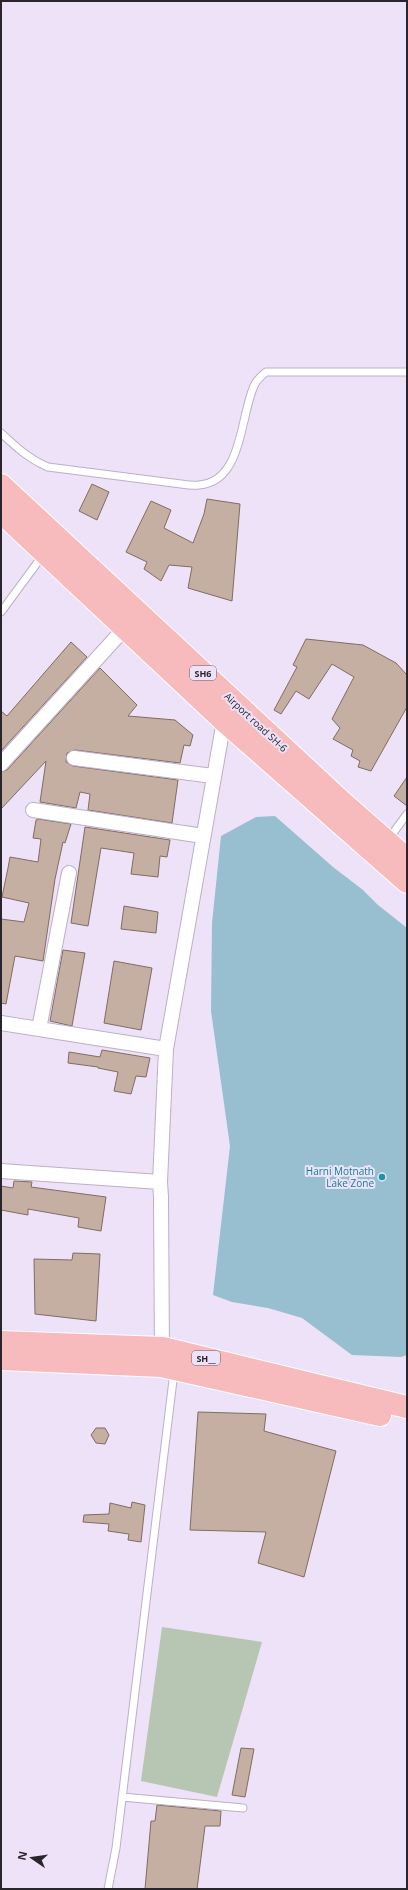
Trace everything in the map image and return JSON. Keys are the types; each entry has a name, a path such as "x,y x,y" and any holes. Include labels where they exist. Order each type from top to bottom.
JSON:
{"main road":[{"name":"Airport road SH-6","path":"1,485 228,696 407,859"},
{"name":"SH6","path":"2,517 44,553 224,721 407,882"},
{"name":"SH__","path":"1,1342 172,1360 407,1406"},
{"path":"1,1359 172,1360 407,1421"}],"street":[{"path":"1,764 124,628"},
{"path":"172,1360 160,1182 166,1048 228,696"},
{"path":"74,758 213,776"},
{"path":"33,810 203,836"},
{"path":"39,1029 68,873"},
{"path":"1,1023 166,1048"},
{"path":"1,1171 160,1182"}],"lane":[{"path":"1,433 24,454 48,467 199,485 218,478 226,471 234,458 254,386 266,372 407,372"},
{"path":"1,612 44,553"},
{"path":"387,841 407,814"},
{"path":"108,1889 116,1848 172,1360"},
{"path":"122,1797 243,1808"}],"green space":[{"path":"162,1627 262,1642 217,1797 141,1781"}],"water":[{"path":"275,816 333,867 363,890 378,905 407,928 407,1355 401,1357 352,1355 302,1318 268,1308 232,1302 213,1295 230,1146 211,1011 212,923 221,836 256,817"}],"building":[{"path":"92,484 109,492 97,520 79,511"},
{"path":"207,499 240,504 232,601 188,588 192,567 169,565 161,581 144,569 147,562 126,552 151,501 171,510 164,528 193,543 204,514"},
{"path":"306,639 363,645 396,663 407,675 407,707 371,771 358,767 360,761 351,756 353,750 333,739 340,728 332,719 354,677 332,664 309,699 296,691 281,714 274,710 297,667 293,665"},
{"path":"71,642 87,657 1,751 1,711 7,716"},
{"path":"100,668 137,705 128,716 175,720 193,735 190,746 184,745 180,763 75,750 67,753 66,762 73,766 178,780 172,823 88,810 90,794 80,792 76,808 40,802 46,761 1,809 1,772 7,770"},
{"path":"407,777 407,806 394,796"},
{"path":"38,819 71,824 65,843 63,842 55,879 43,961 15,956 6,1004 1,1003 1,919 24,922 29,903 2,897 10,857 38,862 41,839 33,838 36,820"},
{"path":"85,827 170,840 167,857 160,856 158,877 131,874 134,853 101,848 88,926 71,923"},
{"path":"124,906 158,912 156,933 121,929"},
{"path":"63,950 85,953 72,1026 50,1021"},
{"path":"114,961 152,968 141,1030 104,1023"},
{"path":"102,1050 150,1058 146,1077 136,1076 131,1094 114,1091 118,1072 98,1067 68,1063 69,1052 100,1057"},
{"path":"14,1181 32,1182 31,1187 106,1197 101,1231 78,1227 79,1218 28,1209 28,1215 1,1210 1,1186 13,1188"},
{"path":"73,1253 100,1254 96,1321 35,1314 34,1259 72,1260"},
{"path":"198,1412 266,1414 264,1431 336,1451 304,1577 258,1563 266,1532 190,1530"},
{"path":"96,1428 105,1428 109,1435 105,1444 96,1443 91,1435"},
{"path":"132,1502 145,1505 141,1542 128,1540 129,1534 108,1531 109,1524 83,1522 84,1515 109,1514 110,1503 131,1508"},
{"path":"241,1748 254,1749 245,1797 232,1795"},
{"path":"157,1805 221,1811 220,1826 205,1826 197,1889 145,1889 151,1821 155,1821"}],"place":[{"name":"Harni Motnath Lake Zone","path":"382,1177"}]}
